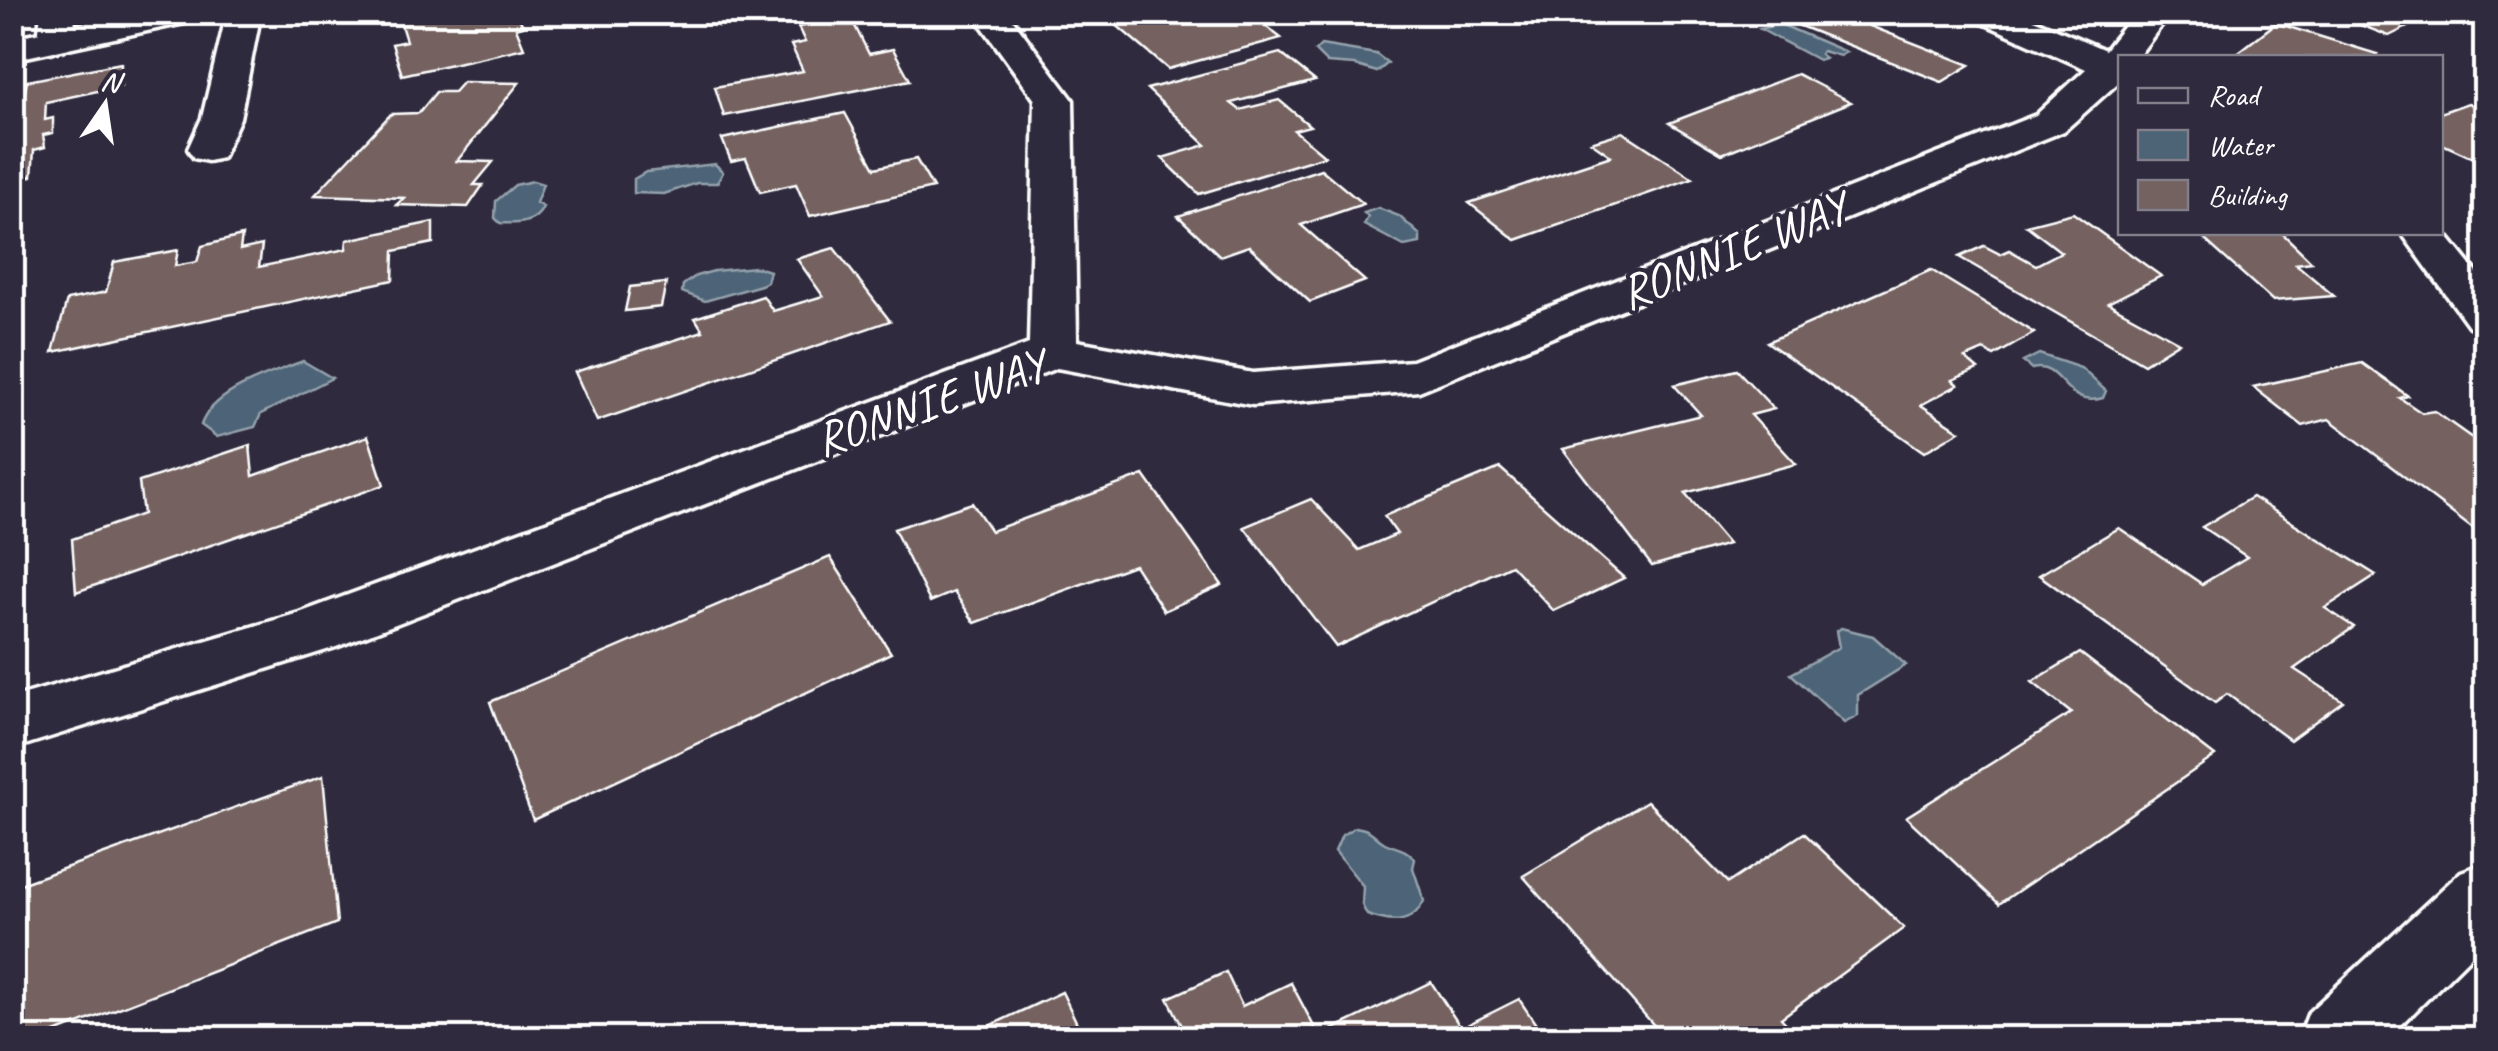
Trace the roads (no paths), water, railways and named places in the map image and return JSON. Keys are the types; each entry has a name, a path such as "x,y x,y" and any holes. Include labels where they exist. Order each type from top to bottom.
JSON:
{"street":[{"path":"208,149 221,118 244,12"},
{"path":"988,12 1054,100 1053,352"},
{"path":"1986,12 2116,68"},
{"name":"RONNIE WAY","path":"2125,55 2154,12"},
{"path":"12,50 57,26 172,14"},
{"name":"RONNIE WAY","path":"12,724 315,632 1053,352 1252,389 1418,376 2050,123 2116,68"},
{"path":"2424,235 2486,316"},
{"path":"2336,1038 2486,894"}],"water":[{"path":"1780,24 1846,52 1840,56 1822,51 1820,54 1825,58 1818,60 1760,29"},
{"path":"1321,45 1376,54 1388,63 1377,72 1327,63 1315,51"},
{"path":"715,164 723,172 717,183 697,183 664,194 634,193 634,179 646,172"},
{"path":"533,181 543,184 536,203 543,207 540,213 525,222 500,223 495,218 496,201 515,185"},
{"path":"1378,208 1399,216 1420,235 1420,243 1404,246 1364,225 1368,217 1364,213"},
{"path":"755,267 770,271 767,282 705,301 682,292 683,285 696,276"},
{"path":"2039,354 2081,368 2106,391 2103,398 2080,397 2050,371 2032,369 2023,362"},
{"path":"303,361 332,378 261,414 255,427 217,437 201,425 230,393"},
{"path":"1841,628 1873,636 1906,665 1858,695 1858,716 1844,723 1791,674 1839,647 1836,631"},
{"path":"1355,827 1370,831 1415,859 1413,868 1424,901 1407,919 1392,921 1367,915 1362,905 1363,886 1335,851 1342,835"}]}
